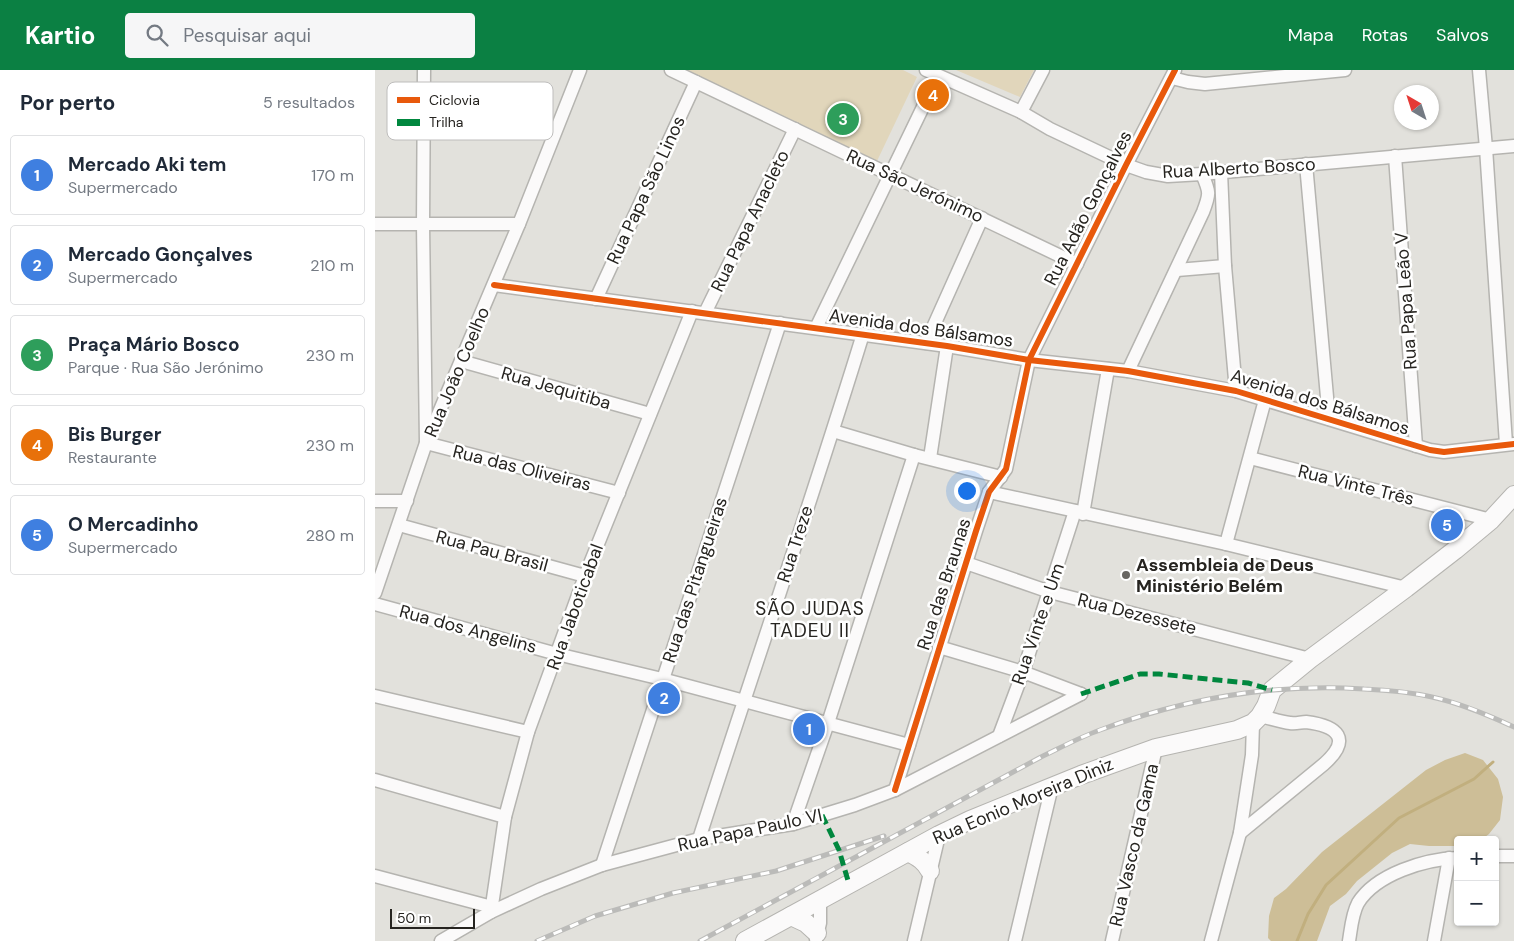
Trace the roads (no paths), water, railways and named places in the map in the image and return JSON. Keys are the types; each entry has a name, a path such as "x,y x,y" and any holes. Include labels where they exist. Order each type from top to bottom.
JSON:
{"main road":[{"path":"1257,719 1272,690 1310,659 1407,588 1491,520 1514,495"},
{"name":"Rua Eonio Moreira Diniz","path":"745,941 970,820 1052,786 1157,748 1237,730 1257,719"},
{"path":"908,852 926,863 930,871"},
{"path":"791,916 806,923 816,937"}],"street":[{"name":"Rua João Coelho","path":"553,138 580,70"},
{"name":"Rua São Jerónimo","path":"671,70 1077,264"},
{"path":"1021,112 1043,70"},
{"path":"1174,74 1188,82 1205,84 1345,70"},
{"path":"1479,70 1510,444"},
{"path":"816,328 890,175 932,73"},
{"name":"Rua Alberto Bosco","path":"932,73 1021,112 1126,165 1146,172 1168,176 1514,146"},
{"name":"Rua Adão Gonçalves","path":"1029,360 1126,165 1174,74"},
{"name":"Rua Papa São Linos","path":"596,299 696,82"},
{"name":"Rua Papa Anacleto","path":"705,313 795,129"},
{"path":"424,140 426,443"},
{"name":"Rua João Coelho","path":"375,593 426,443 494,285 552,140"},
{"name":"Rua Papa Leão V","path":"1395,156 1417,446"},
{"path":"1306,164 1329,419"},
{"path":"1221,172 1225,266 1236,391"},
{"path":"1128,371 1203,212 1209,191 1202,174"},
{"path":"1203,212 1210,210 1223,214"},
{"path":"926,343 982,218"},
{"path":"375,224 519,224"},
{"path":"1177,270 1225,266"},
{"name":"Avenida dos Bálsamos","path":"494,285 863,334 1029,360 1128,371 1236,391 1430,450 1444,452 1510,444"},
{"name":"Rua Jaboticabal","path":"491,909 505,817 528,732 585,576 692,311"},
{"name":"Rua das Pitangueiras","path":"601,865 780,323"},
{"name":"Rua Treze","path":"699,839 863,334"},
{"path":"930,458 947,346"},
{"name":"Rua das Braunas","path":"895,790 989,492 1001,477 1005,468 1029,360"},
{"name":"Rua Jequitiba","path":"461,361 650,414"},
{"name":"Rua Vinte e Um","path":"999,736 1079,513 1108,369"},
{"path":"1226,544 1265,400"},
{"path":"833,431 914,455 1001,477"},
{"name":"Rua das Oliveiras","path":"426,443 619,493"},
{"path":"793,824 828,723 914,455"},
{"name":"Rua Vinte Três","path":"1250,458 1491,520"},
{"path":"989,492 1226,544 1407,588"},
{"path":"375,501 407,501"},
{"name":"Rua Pau Brasil","path":"399,525 585,576"},
{"name":"Rua Dezessete","path":"966,563 1050,592 1310,659"},
{"name":"Rua dos Angelins","path":"375,604 557,654 662,679 909,745"},
{"path":"939,647 1023,672"},
{"name":"Rua Papa Paulo VI","path":"441,941 491,909 601,865 699,839 793,824 855,805 895,790 1081,694 1023,672"},
{"path":"375,696 528,732"},
{"path":"1211,941 1239,832 1257,719 1291,723 1305,722 1329,727 1337,733 1339,744 1333,756 1239,832"},
{"name":"Rua Vasco da Gama","path":"1112,941 1157,748"},
{"path":"375,780 505,817"},
{"path":"1015,941 1052,786"},
{"path":"915,941 939,835"},
{"path":"1499,856 1514,856"},
{"path":"1349,941 1353,916 1358,904 1367,891 1375,884 1394,873 1453,858 1434,941"},
{"path":"375,876 491,909"},
{"path":"816,937 820,924 820,899"}],"waterway":[{"path":"1297,941 1308,914 1326,885 1399,818 1474,779 1493,762"}],"railway":[{"path":"700,941 1041,757 1093,733 1165,709 1197,701 1263,691 1296,688 1373,689 1424,695 1474,710 1514,727"},
{"path":"537,941 595,916 673,893 776,871 884,836"}],"place":[{"name":"Bis Burger","path":"933,95"},
{"name":"Praça Mário Bosco","path":"843,119"},
{"name":"O Mercadinho","path":"1447,525"},
{"name":"Assembleia de Deus Ministério Belém","path":"1126,575"},
{"name":"Mercado Gonçalves","path":"664,698"},
{"name":"Mercado Aki tem","path":"809,729"}],"district":[{"name":"SÃO JUDAS TADEU II","path":"810,619"}]}
